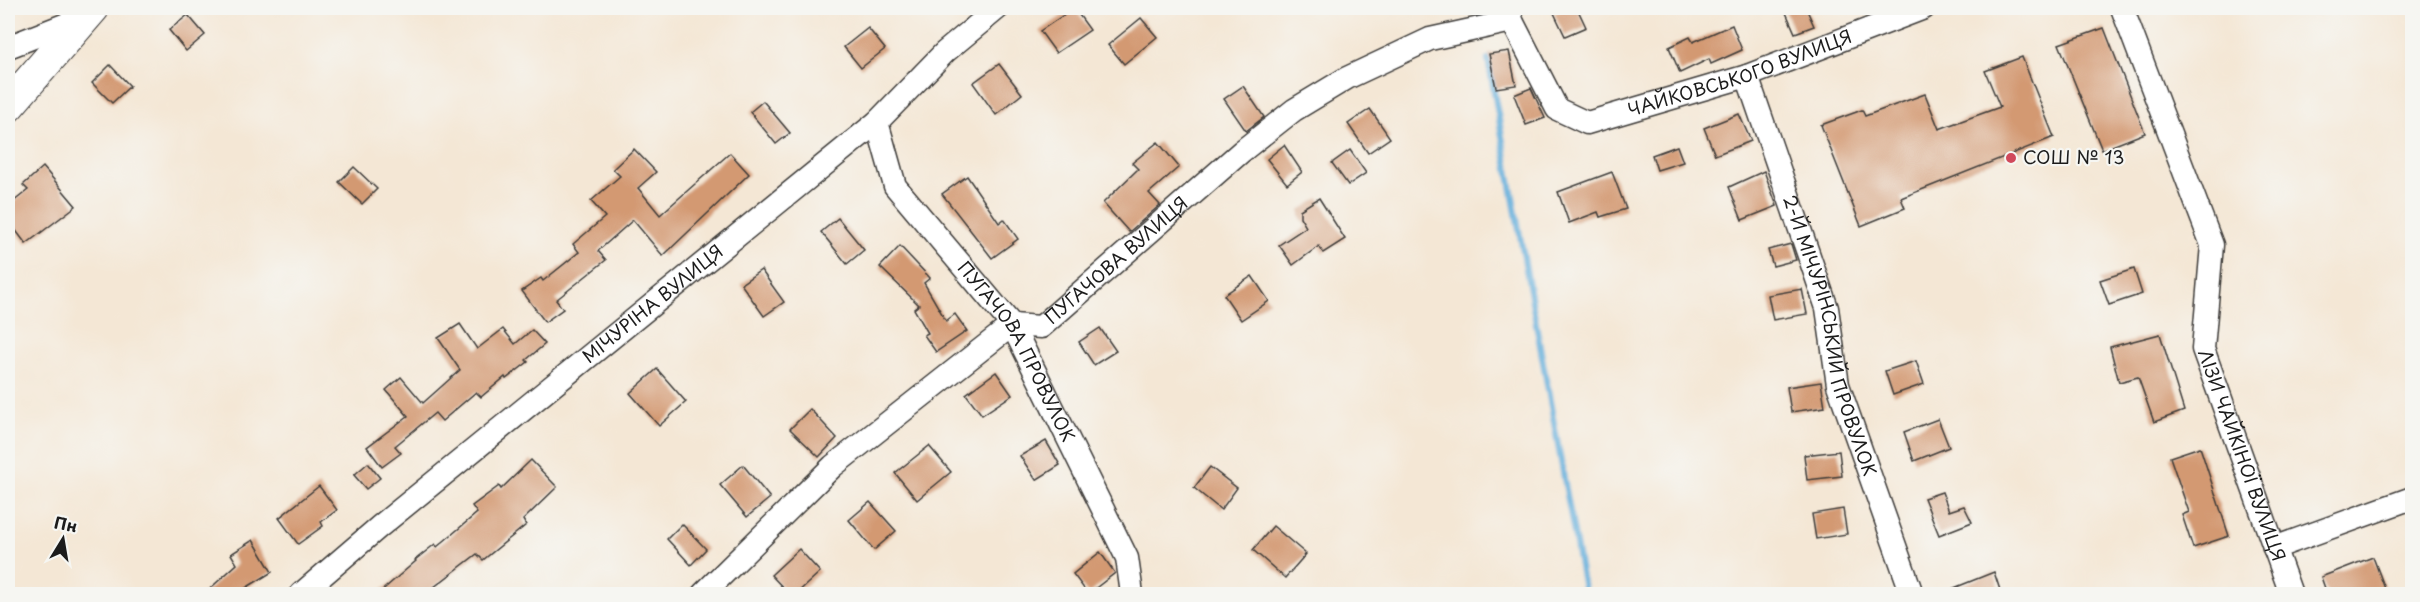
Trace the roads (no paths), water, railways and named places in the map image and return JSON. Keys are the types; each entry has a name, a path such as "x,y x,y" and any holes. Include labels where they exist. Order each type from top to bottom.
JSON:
{"street":[{"name":"МІЧУРІНА ВУЛИЦЯ","path":"301,594 388,520 877,122 945,52 998,8"},
{"name":"ЧАЙКОВСЬКОГО ВУЛИЦЯ","path":"1511,14 1557,110 1587,123 1747,76 1924,8"},
{"name":"ЛІЗИ ЧАЙКІНОЇ ВУЛИЦЯ","path":"2122,8 2212,244 2203,349 2291,594"},
{"path":"8,47 90,12"},
{"path":"8,106 90,12"},
{"name":"ПУГАЧОВА ВУЛИЦЯ","path":"1012,325 1041,327 1242,151 1294,110 1347,78 1430,39 1511,14"},
{"name":"2-Й МІЧУРІНСЬКИЙ ПРОВУЛОК","path":"1747,76 1827,308 1838,386 1912,594"},
{"name":"ПУГАЧОВА ПРОВУЛОК","path":"877,122 895,186 1012,325 1127,558 1132,594"},
{"path":"703,594 833,466 1012,325"},
{"path":"2274,548 2412,498"}],"waterway":[{"path":"1479,8 1481,22"},
{"path":"1488,59 1585,594"}],"place":[{"name":"СОШ № 13","path":"2011,158"}]}
